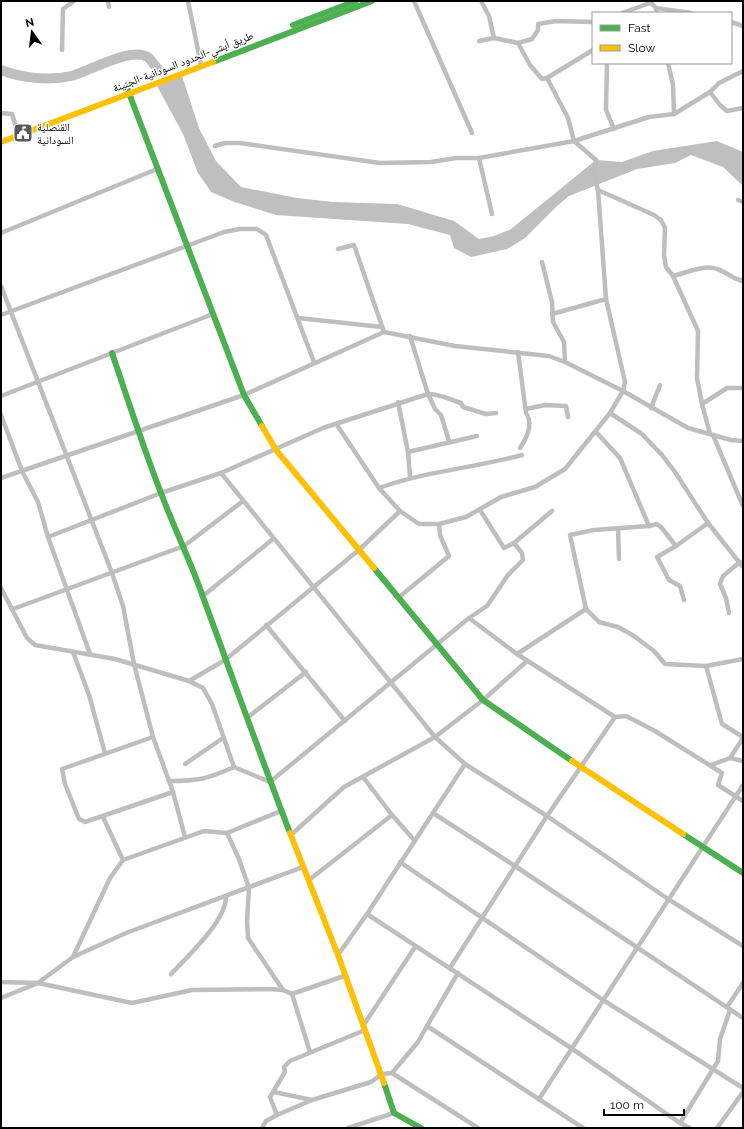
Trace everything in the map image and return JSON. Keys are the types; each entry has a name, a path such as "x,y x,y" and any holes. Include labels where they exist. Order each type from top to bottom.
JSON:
{"main road":[{"path":"240,48 356,1"},
{"name":"طريق أبشي-الحدود السودانية-الجنينة","path":"1,142 200,63 372,1"},
{"path":"1,136 128,91 244,395 276,450 330,516 360,549 436,646 483,700 581,767 743,873"},
{"path":"112,353 161,493 204,596 225,660 248,718 281,811 292,834 338,956 344,976 382,1074 394,1113 421,1128"}],"street":[{"path":"62,50 63,10 66,3 74,1"},
{"path":"108,1 109,7"},
{"path":"188,1 198,46 200,63"},
{"path":"336,1 340,7"},
{"path":"414,1 472,133"},
{"path":"481,1 489,16 494,38"},
{"path":"624,12 649,2 657,10 680,12"},
{"path":"479,41 494,38 518,43 532,39 538,30 538,24 556,20 592,22"},
{"path":"732,22 743,26"},
{"path":"518,43 530,65 542,79 547,78 592,51"},
{"path":"607,64 606,110 614,129"},
{"path":"668,64 673,85 674,114"},
{"path":"215,146 225,143 240,143 380,163 431,162 456,158 479,158 574,141 649,118 674,114 710,92 719,83 743,71"},
{"path":"337,425 379,488 400,511 419,524 439,524 466,517 501,497 535,487 565,469 610,413 623,391 625,382 606,300 598,190 594,174 596,160 574,141 568,118 547,78"},
{"path":"710,92 720,105 727,111 743,108"},
{"path":"1,113 12,114 17,130"},
{"path":"479,158 492,214"},
{"path":"1,233 157,169"},
{"path":"598,190 654,215 661,220 665,228 664,255 666,267 673,276 698,331 697,378 702,404 712,434 743,506"},
{"path":"1,315 187,244 224,232 240,229 257,230 266,236 314,362"},
{"path":"338,249 354,245 383,329"},
{"path":"542,262 550,292 553,322 564,342 565,362"},
{"path":"673,276 699,268 717,268 733,279 743,281"},
{"path":"1,286 112,572 123,606 134,664 153,737 173,792 185,837"},
{"path":"552,314 606,300"},
{"path":"1,396 213,314"},
{"path":"298,318 383,329 455,346 549,356 565,362 623,391 688,428 743,441"},
{"path":"1,478 244,395 383,329"},
{"path":"410,336 428,394 435,408 441,415 449,441"},
{"path":"518,352 526,409 529,416 528,435 520,448"},
{"path":"651,408 660,385"},
{"path":"702,404 727,388 743,388"},
{"path":"48,537 161,493 221,473 276,450 322,428 337,425 398,402 428,394 439,394 461,403 463,407 486,414 496,413"},
{"path":"398,402 408,452 410,477"},
{"path":"526,409 545,405 566,406 568,417"},
{"path":"610,413 642,434 662,455 676,472 708,523 743,567"},
{"path":"1,415 22,471 38,502 48,537 90,654"},
{"path":"596,432 620,458 649,526"},
{"path":"408,452 449,441 477,436"},
{"path":"379,488 410,477 474,467 522,455"},
{"path":"221,473 273,540 435,737 465,764 547,816 668,898 743,946"},
{"path":"13,609 184,546 243,501"},
{"path":"480,510 504,548 514,543 552,511"},
{"path":"189,681 225,660 360,549 400,511"},
{"path":"684,600 680,586 669,580 657,557 676,546 708,523"},
{"path":"398,598 450,556 440,535 439,524"},
{"path":"676,546 661,527 656,524 633,529 618,528 570,535 586,609 599,622 618,627 634,636 654,651 665,664 706,666 743,659"},
{"path":"618,528 619,559"},
{"path":"204,596 273,540"},
{"path":"1,588 27,638 35,645 90,654 134,664 189,681 203,688 212,704 234,767 270,782 470,618 487,606 508,575 523,560 522,554 514,543"},
{"path":"729,613 726,598 720,584 723,576 740,562"},
{"path":"517,654 586,609"},
{"path":"470,618 517,654 615,717 626,716 676,743 722,773 718,786 743,801"},
{"path":"266,625 345,720"},
{"path":"73,652 90,695 105,753"},
{"path":"292,834 344,787 435,737 483,700 528,661"},
{"path":"706,666 722,724 743,737 730,758"},
{"path":"248,718 306,672"},
{"path":"450,968 547,816 615,717"},
{"path":"153,737 62,769 78,820 85,822 103,817 173,792"},
{"path":"185,764 223,738"},
{"path":"710,765 730,758 743,761"},
{"path":"338,956 465,764"},
{"path":"169,781 195,781 211,778 234,767"},
{"path":"363,776 392,815 415,841"},
{"path":"539,1099 668,898 743,785"},
{"path":"73,958 110,878 123,860 204,831 227,833 281,811"},
{"path":"433,813 743,1018"},
{"path":"309,880 392,815"},
{"path":"103,817 123,860"},
{"path":"227,833 239,859 249,888 247,921 248,938 284,990"},
{"path":"400,862 603,1000 712,1070 743,1088"},
{"path":"1,998 38,983 73,958 142,927 249,888 303,866"},
{"path":"170,974 206,936 226,904 226,896"},
{"path":"367,914 415,947 458,973 571,1048 680,1123 690,1128"},
{"path":"277,1115 270,1098 285,1072 284,1067 290,1061 364,1028 415,947"},
{"path":"392,1073 418,1042 458,973"},
{"path":"1,982 38,983 132,1003 192,990 241,988 284,990 292,994 344,976"},
{"path":"680,1123 718,1060 720,1039 729,1008 743,983"},
{"path":"292,994 310,1052"},
{"path":"427,1026 583,1128"},
{"path":"262,1128 266,1121 312,1100 371,1082 382,1074 392,1073 478,1128"},
{"path":"274,1092 312,1100"},
{"path":"717,1128 743,1092"},
{"path":"348,1128 394,1113"}],"shaded area":[{"path":"182,76 199,128 216,161 241,187 297,198 333,202 397,204 454,221 479,239 494,236 511,229 596,160 622,162 653,151 717,141 743,152 743,186 723,167 691,155 675,163 637,169 569,196 525,238 507,249 471,257 454,248 450,235 408,224 276,215 232,201 211,192 198,173 183,134 157,86"}],"waterway":[{"path":"1,70 26,77 63,78 79,74 110,61 132,55 142,55 149,58 157,68"}],"traffic: fast":[{"path":"293,25 356,1"},
{"path":"213,62 372,1"},
{"path":"127,88 244,395 262,426"},
{"path":"112,353 154,476 198,584 290,833"},
{"path":"374,568 483,700 572,761"},
{"path":"683,834 743,873"},
{"path":"384,1083 394,1113 421,1128"}],"traffic: slow":[{"path":"1,142 213,62"},
{"path":"262,426 276,450 374,568"},
{"path":"572,761 683,834"},
{"path":"290,833 338,955 384,1083"}],"place":[{"name":"القنصلية السودانية","path":"23,133"}]}
